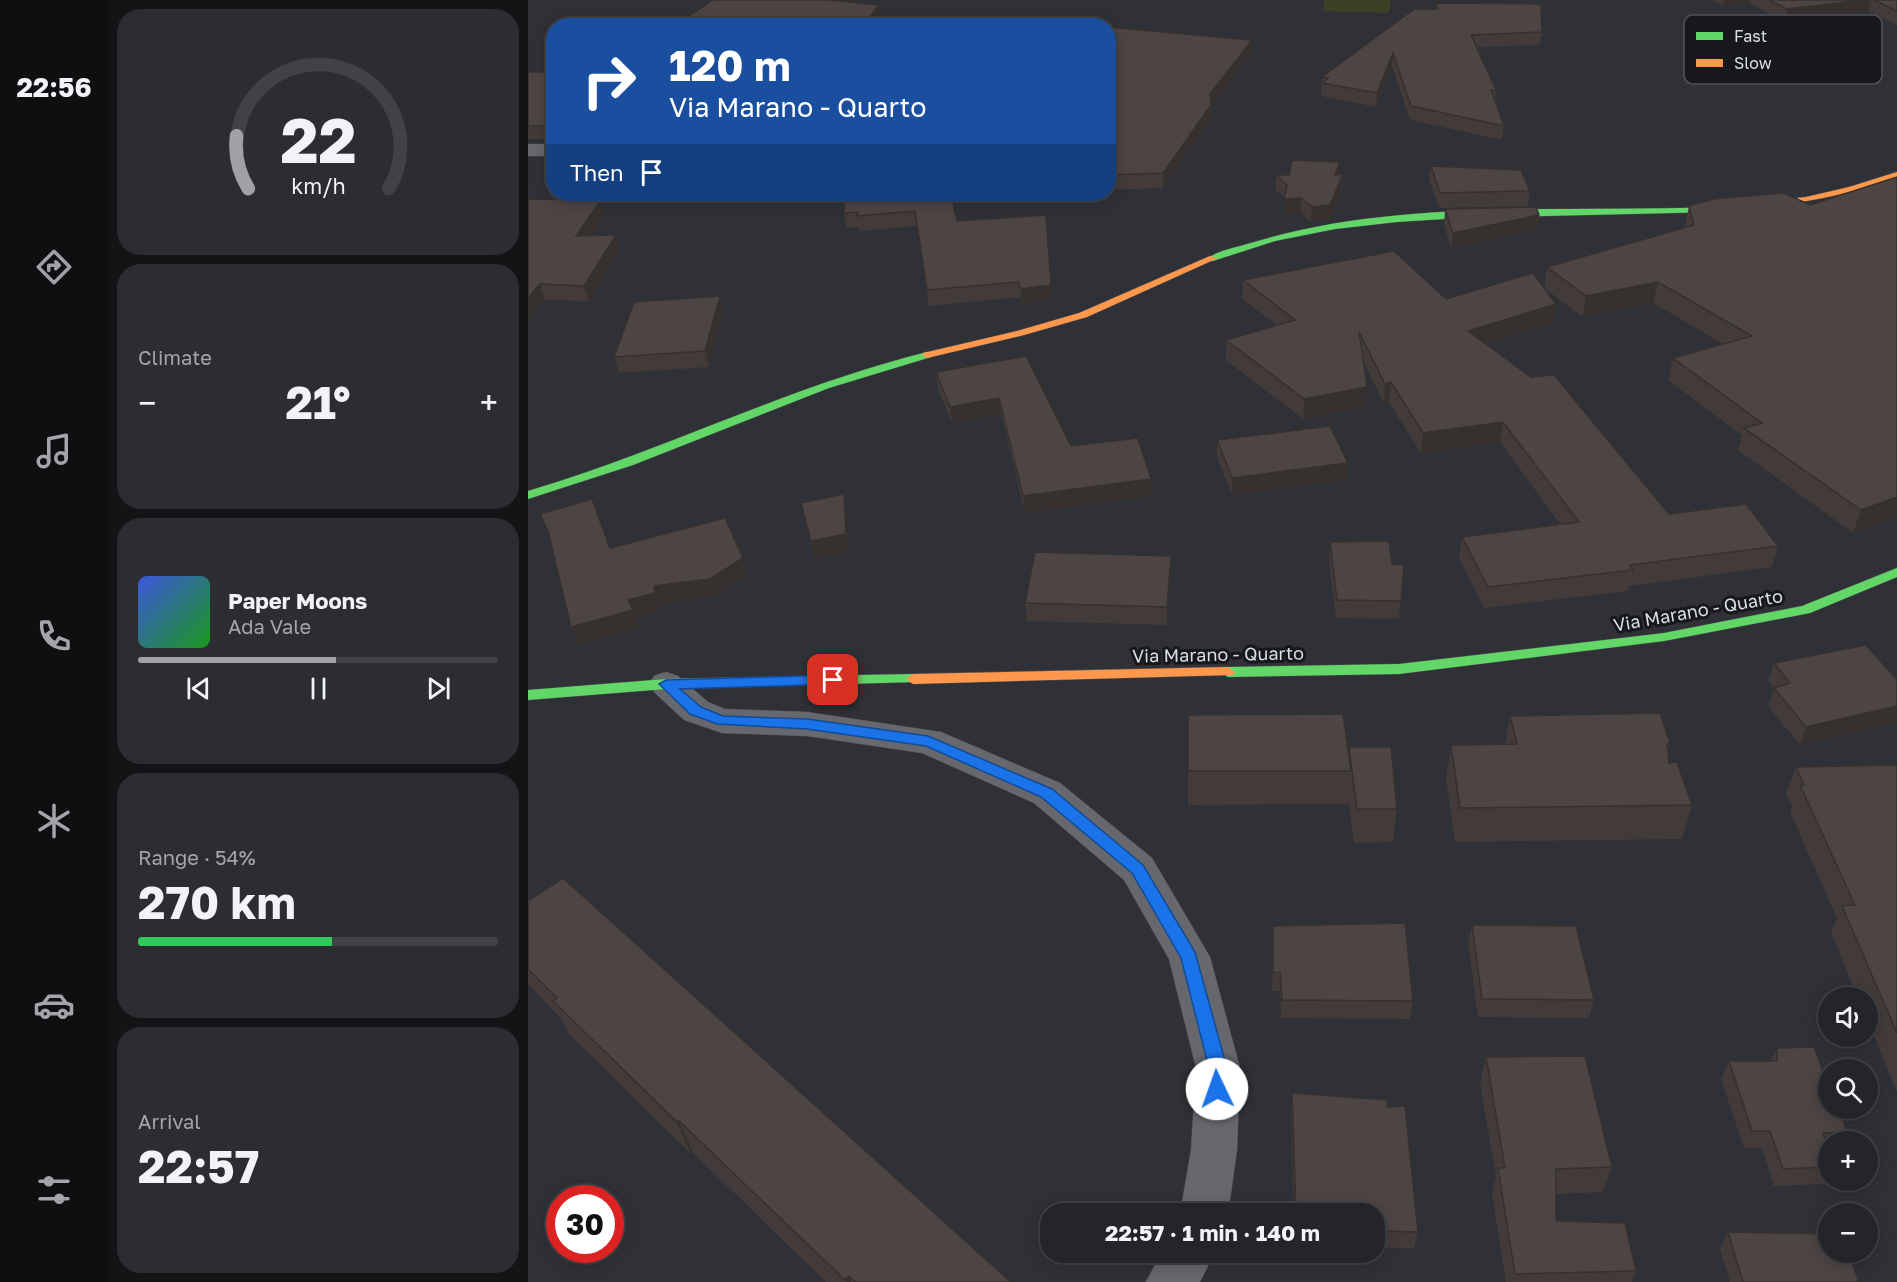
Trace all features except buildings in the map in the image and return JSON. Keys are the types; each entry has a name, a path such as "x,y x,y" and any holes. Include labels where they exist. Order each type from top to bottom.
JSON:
{"street":[{"path":"528,150 546,150"},
{"path":"528,495 624,466 828,383 873,369 1085,314 1207,261 1261,242 1352,224 1398,218 1444,215 1604,214 1739,208 1820,197 1897,175"},
{"name":"Via Marano - Quarto","path":"528,695 666,684 1399,669 1664,637 1805,610 1897,572"},
{"path":"666,684 696,711 722,721 807,724 928,741 1047,793 1138,869 1189,957 1218,1068 1214,1150 1205,1203"},
{"path":"1171,1282 1184,1263"}],"green space":[{"path":"1324,0 1390,0 1390,10 1387,13 1323,11"}],"traffic: fast":[{"path":"1213,258 1273,239 1335,226 1397,219 1524,213 1713,210"},
{"path":"528,495 629,462 825,385 927,355"},
{"path":"1228,672 1399,669 1664,637 1805,610 1897,572"},
{"path":"528,695 666,684 913,679"}],"traffic: slow":[{"path":"1713,210 1760,206 1829,195 1897,175"},
{"path":"927,355 1083,315 1213,258"},
{"path":"913,679 1228,672"}],"route":[{"path":"833,680 666,684 696,711 722,721 807,724 928,741 1047,793 1138,869 1189,957 1218,1068 1217,1089"}]}
